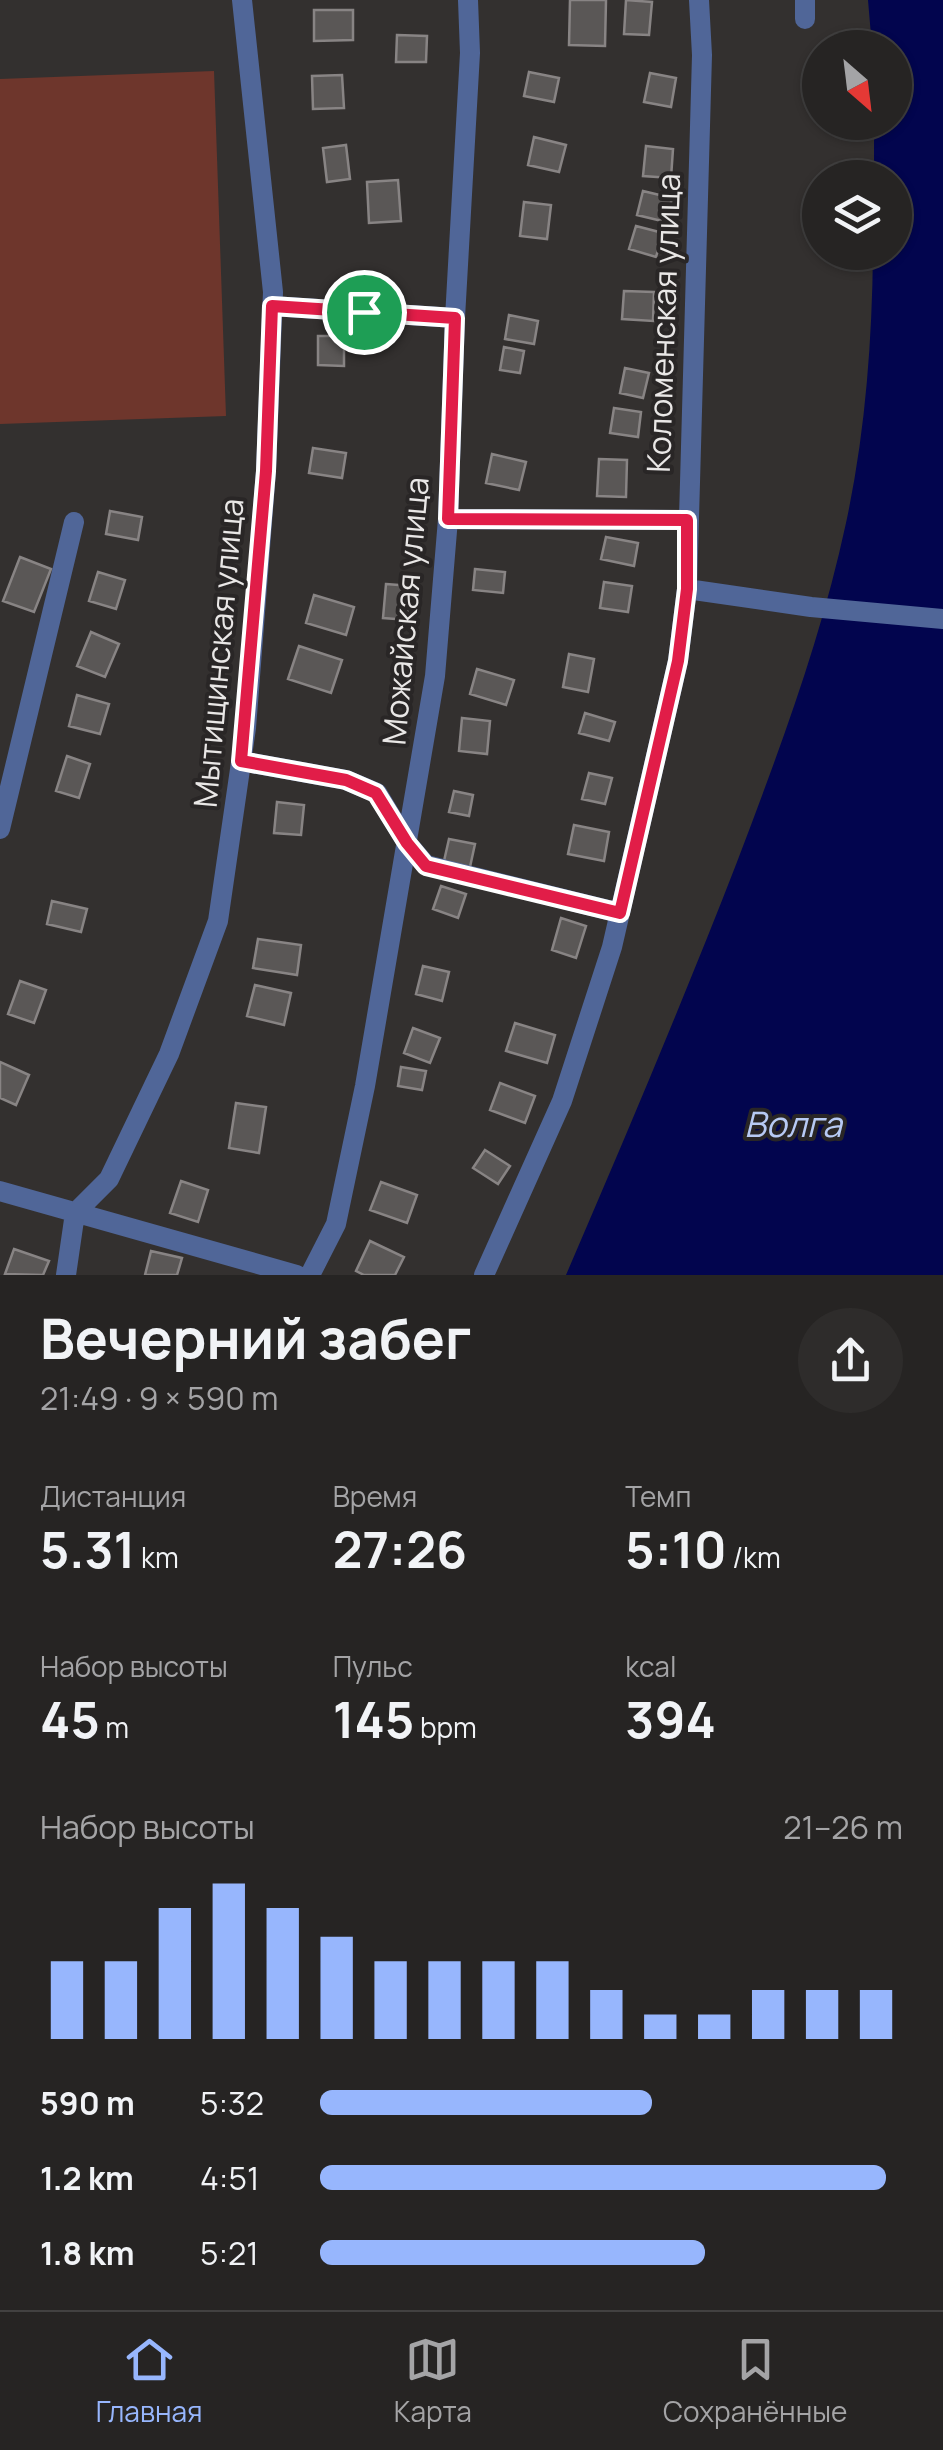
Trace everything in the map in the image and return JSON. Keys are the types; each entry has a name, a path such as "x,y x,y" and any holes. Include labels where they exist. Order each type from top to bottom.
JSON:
{"street":[{"name":"Мытищинская улица","path":"75,1213 108,1179 169,1054 200,971 218,921 241,761 266,471 272,306 242,0"},
{"name":"Можайская улица","path":"310,1275 336,1224 364,1086 435,676 448,519 470,53 468,0"},
{"name":"Коломенская улица","path":"484,1275 562,1101 620,913 678,661 687,589 702,55 699,0"},
{"path":"272,306 455,318"},
{"path":"448,519 687,520"},
{"path":"0,830 74,522"},
{"path":"687,589 943,619"},
{"path":"241,761 346,780 376,793 426,866 620,913"},
{"path":"0,1191 297,1275"},
{"path":"66,1275 75,1213"}],"shaded area":[{"path":"214,71 226,416 0,424 0,79"}],"water":[{"name":"Волга","path":"868,0 943,0 943,1275 566,1275 737,862 798,695 824,610 853,490 863,423 872,270 912,270 912,160 874,160 874,140 912,140 912,30 871,30"}],"building":[{"path":"570,0 606,0 605,46 569,45"},
{"path":"626,0 652,2 649,35 624,34"},
{"path":"314,10 353,10 353,40 314,41"},
{"path":"397,35 427,36 426,62 396,62"},
{"path":"529,72 559,78 554,102 524,96"},
{"path":"650,73 676,78 671,107 644,102"},
{"path":"342,75 344,108 313,109 312,76"},
{"path":"534,137 566,145 559,172 528,165"},
{"path":"346,145 350,179 327,182 323,148"},
{"path":"646,146 673,149 671,178 643,176"},
{"path":"398,180 401,221 369,223 367,182"},
{"path":"643,191 672,198 666,222 637,215"},
{"path":"524,202 551,205 547,239 520,236"},
{"path":"636,226 663,233 656,257 629,249"},
{"path":"624,291 654,292 653,321 622,319"},
{"path":"509,315 538,321 534,344 505,339"},
{"path":"318,336 344,336 344,366 318,365"},
{"path":"504,347 524,351 520,373 500,370"},
{"path":"625,368 649,373 643,398 620,393"},
{"path":"614,408 641,412 638,437 610,433"},
{"path":"313,448 346,453 342,478 309,473"},
{"path":"492,454 526,462 519,490 486,483"},
{"path":"599,459 627,460 626,497 597,496"},
{"path":"110,511 142,517 138,540 106,534"},
{"path":"606,537 638,543 634,566 601,559"},
{"path":"20,557 51,569 34,612 3,601"},
{"path":"475,569 505,572 503,593 473,590"},
{"path":"98,572 125,580 116,609 89,601"},
{"path":"604,582 632,586 628,612 600,608"},
{"path":"386,584 411,586 409,620 383,618"},
{"path":"314,595 354,607 346,635 306,623"},
{"path":"91,632 119,644 105,677 77,666"},
{"path":"299,646 342,660 331,693 288,679"},
{"path":"569,654 594,659 588,692 563,687"},
{"path":"477,669 514,680 506,705 470,694"},
{"path":"77,695 109,704 100,734 69,726"},
{"path":"585,713 615,722 609,741 579,733"},
{"path":"462,718 490,721 487,754 459,751"},
{"path":"67,756 90,764 79,798 56,791"},
{"path":"589,773 612,778 605,804 582,799"},
{"path":"454,791 473,795 469,816 449,812"},
{"path":"277,802 304,805 301,835 274,833"},
{"path":"574,825 609,832 604,861 568,854"},
{"path":"449,839 475,844 470,867 444,861"},
{"path":"441,886 466,894 458,918 433,909"},
{"path":"52,901 87,909 81,932 47,924"},
{"path":"561,918 586,926 576,958 552,950"},
{"path":"258,939 301,945 297,975 253,968"},
{"path":"423,966 449,972 442,1001 416,994"},
{"path":"20,981 46,990 34,1023 8,1014"},
{"path":"255,985 291,993 284,1025 247,1016"},
{"path":"515,1023 555,1035 547,1063 506,1051"},
{"path":"413,1028 440,1038 430,1063 404,1053"},
{"path":"0,1062 29,1075 16,1105 0,1098"},
{"path":"401,1067 426,1071 422,1090 398,1086"},
{"path":"500,1083 535,1096 525,1123 490,1110"},
{"path":"236,1103 266,1107 259,1153 229,1148"},
{"path":"485,1150 510,1166 498,1184 473,1168"},
{"path":"181,1181 208,1190 198,1222 170,1213"},
{"path":"381,1182 417,1195 407,1223 370,1210"},
{"path":"370,1241 404,1257 395,1275 364,1275 356,1271"},
{"path":"14,1249 49,1261 43,1275 5,1274"},
{"path":"151,1251 182,1258 177,1275 145,1275"}],"route":[{"path":"272,306 364,312 455,318 448,519 687,520 687,589 678,661 620,913 426,866 376,793 346,780 241,761 266,471 272,306"}]}
